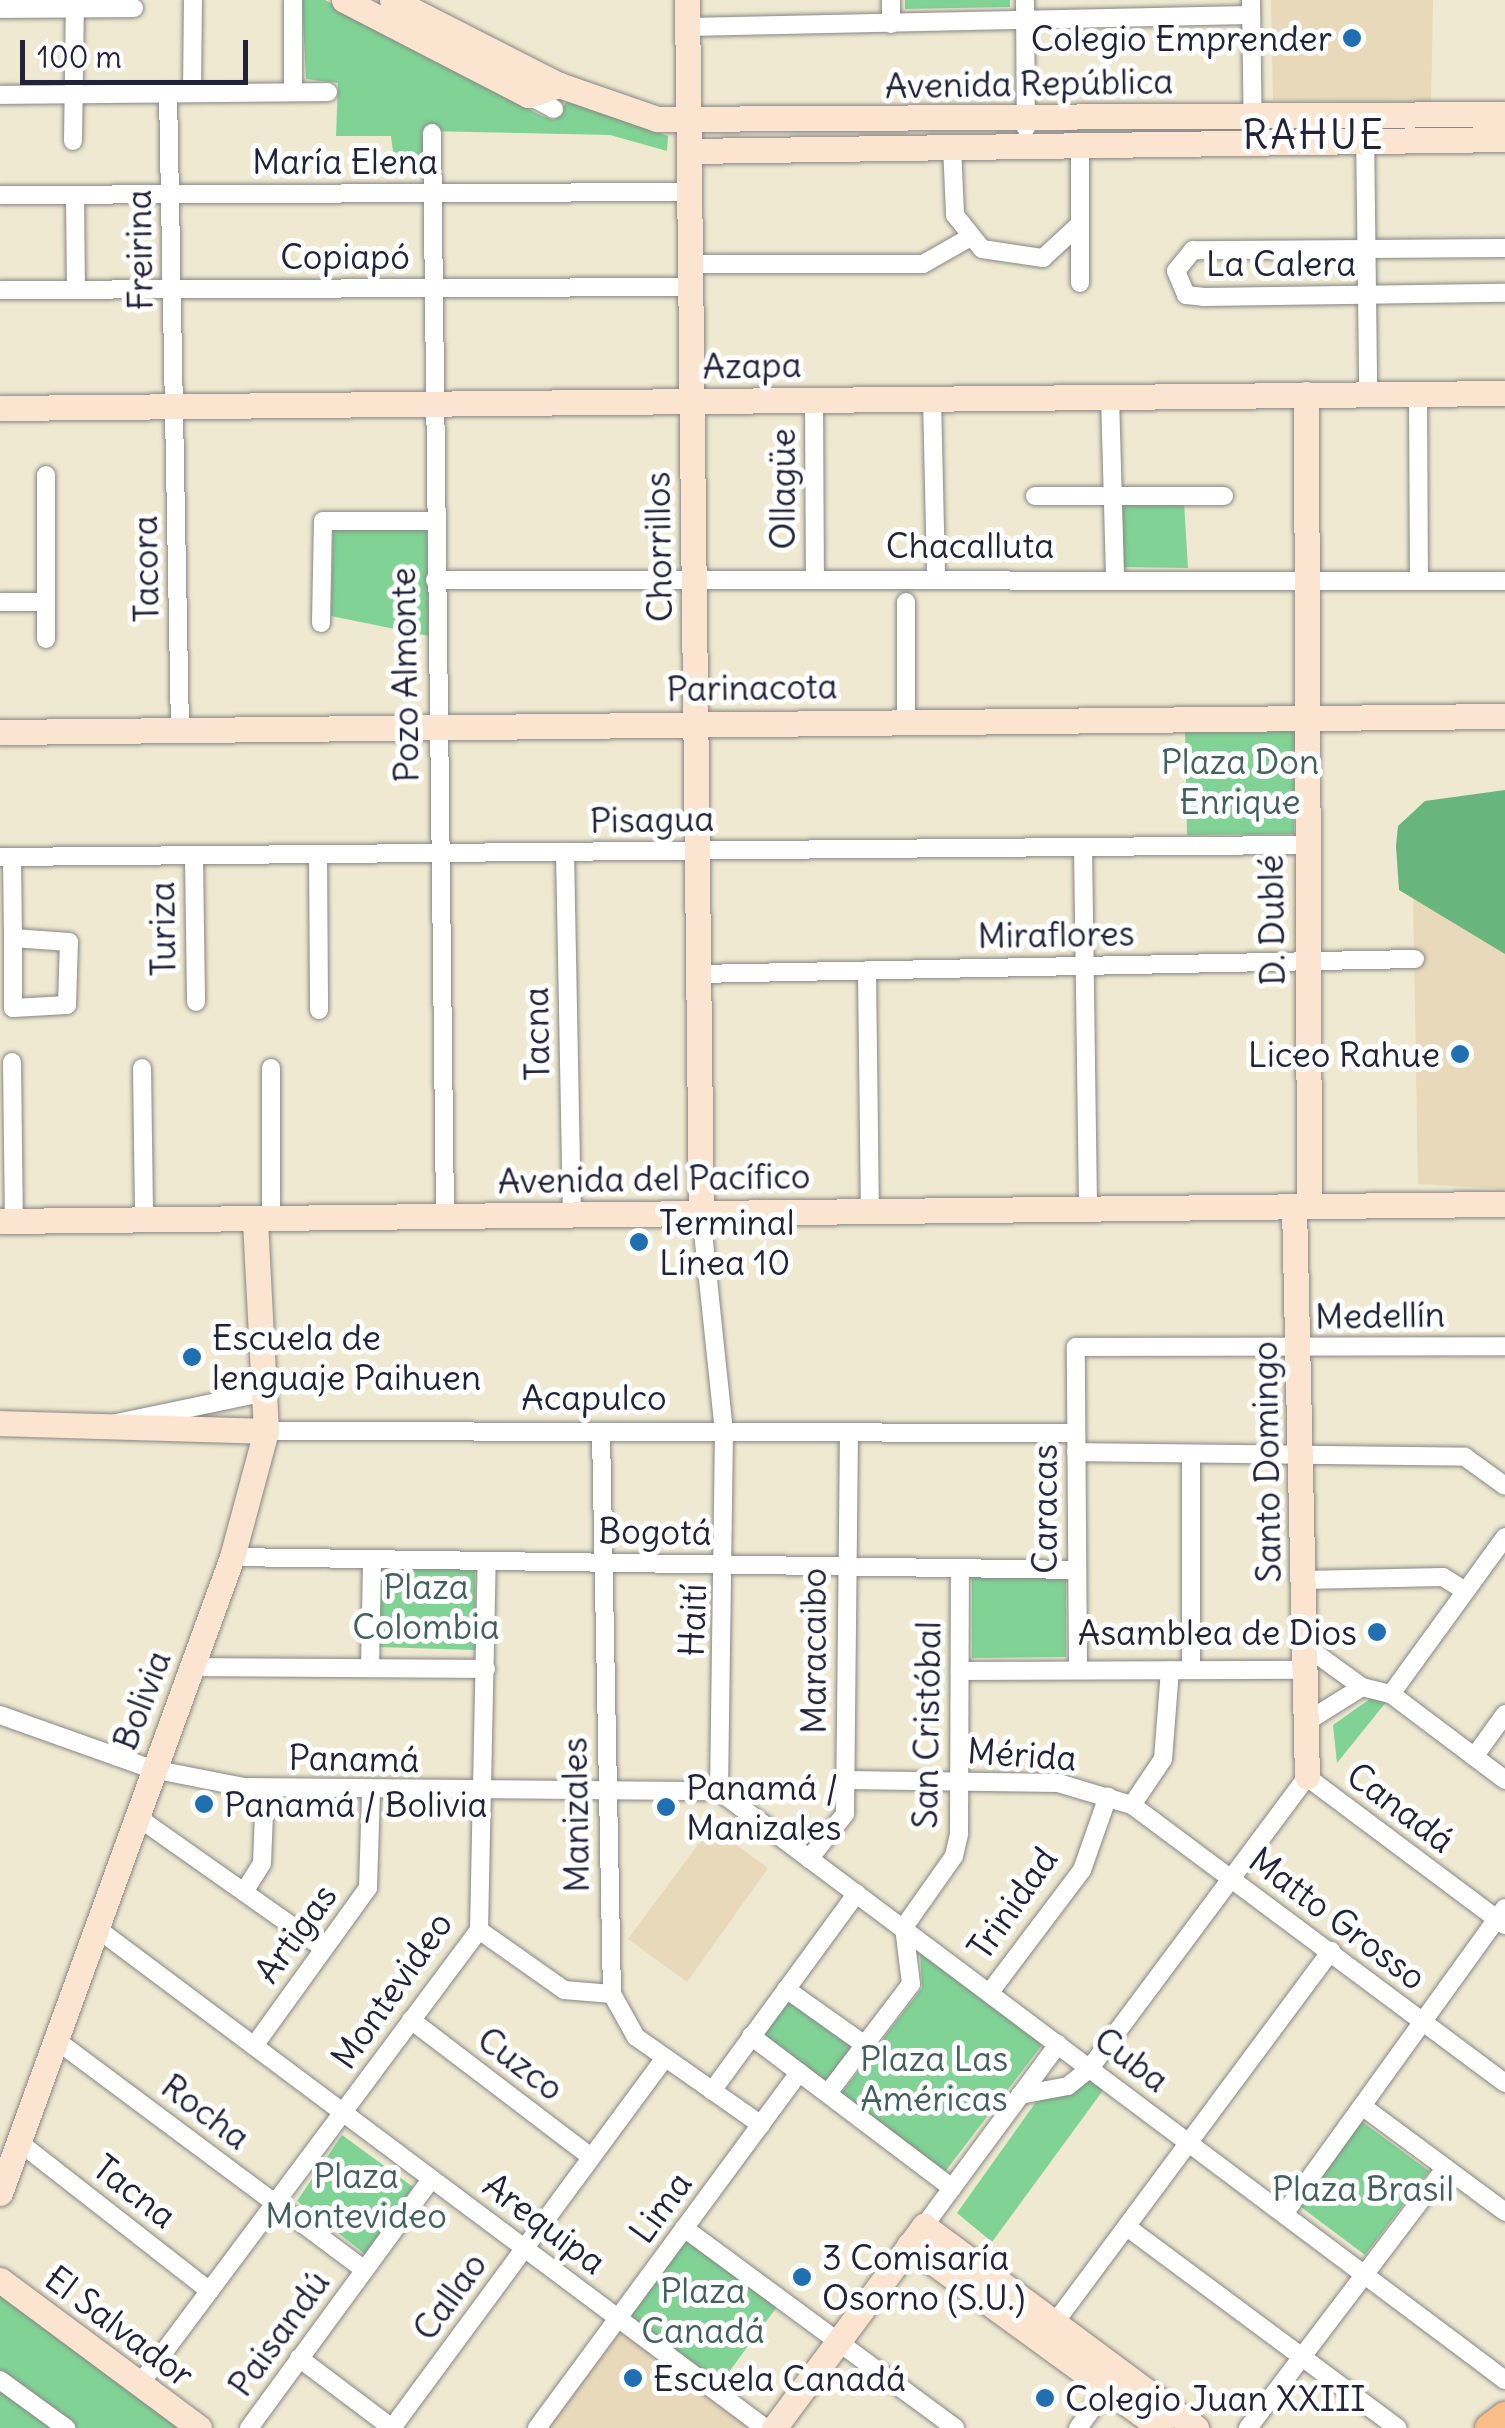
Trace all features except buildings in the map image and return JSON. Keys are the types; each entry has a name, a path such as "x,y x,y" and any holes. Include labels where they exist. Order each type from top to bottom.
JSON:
{"main road":[{"path":"1489,2428 1505,2416"}],"street":[{"path":"192,93 194,0"},
{"path":"293,0 293,92"},
{"name":"Avenida República","path":"344,0 456,46 556,97"},
{"name":"Avenida República","path":"392,0 524,93 688,121 1026,132 1252,116 1505,114"},
{"name":"Chorrillos","path":"687,0 701,1212"},
{"path":"890,24 891,0"},
{"path":"1025,0 1026,132"},
{"path":"73,142 75,4"},
{"path":"0,9 75,4 134,8"},
{"path":"688,27 1025,22 1251,8 1253,143"},
{"path":"0,94 328,92"},
{"name":"Freirina","path":"168,93 174,406"},
{"path":"1364,114 1368,393"},
{"name":"Avenida República","path":"689,150 952,145 1026,132 1080,143 1505,139"},
{"name":"Pozo Almonte","path":"432,133 434,580 446,1216"},
{"path":"1080,143 1080,283"},
{"path":"952,145 951,196 967,239 1000,258 1043,258 1080,224"},
{"name":"María Elena","path":"0,195 690,192"},
{"name":"Freirina","path":"75,195 76,290"},
{"name":"Copiapó","path":"0,290 434,288 923,264 967,239"},
{"name":"La Calera","path":"1505,248 1192,250 1176,271 1186,295 1505,294"},
{"path":"1418,392 1419,579"},
{"name":"Azapa","path":"0,408 1505,392"},
{"name":"D. Dublé","path":"1301,1206 1307,961 1306,394"},
{"path":"1110,396 1114,577"},
{"path":"932,398 936,578"},
{"name":"Ollagüe","path":"814,399 815,578"},
{"name":"Tacora","path":"174,406 180,730"},
{"path":"46,475 46,640"},
{"path":"1035,496 1224,496"},
{"path":"322,623 322,521 434,520"},
{"name":"Chacalluta","path":"434,580 1306,576 1505,582"},
{"path":"0,602 46,602"},
{"path":"906,602 906,720"},
{"name":"Parinacota","path":"0,732 1307,714 1505,716"},
{"name":"Pisagua","path":"6,857 1306,846"},
{"path":"1083,848 1088,1208"},
{"name":"Tacna","path":"565,852 572,1214"},
{"path":"318,854 319,1010"},
{"name":"Turiza","path":"194,856 196,1002"},
{"path":"6,857 13,938 13,1008 67,1004 69,942 13,938"},
{"name":"Miraflores","path":"698,974 1415,959"},
{"path":"867,970 870,1211"},
{"path":"7,1220 12,1062"},
{"path":"142,1068 144,1219"},
{"path":"263,1218 271,1068"},
{"name":"Avenida del Pacífico","path":"7,1220 1505,1204"},
{"name":"Santo Domingo","path":"1301,1206 1306,1777"},
{"name":"Haití","path":"701,1212 724,1432 727,1565 719,1791"},
{"name":"Bolivia","path":"0,2193 232,1557 266,1431 263,1218"},
{"name":"Medellín","path":"1076,1347 1300,1350 1505,1346"},
{"name":"Caracas","path":"1076,1347 1078,1670"},
{"name":"Acapulco","path":"112,1425 266,1392"},
{"name":"Acapulco","path":"0,1423 266,1431 1076,1433"},
{"name":"Manizales","path":"601,1432 612,1994 628,2029 761,2125"},
{"name":"Maracaibo","path":"810,1859 845,1814 849,1432"},
{"path":"1076,1452 1465,1457 1505,1486"},
{"path":"1190,1454 1190,1670"},
{"path":"1391,1694 1505,1536"},
{"name":"Bogotá","path":"232,1557 1078,1570"},
{"path":"370,1668 372,1559"},
{"name":"Montevideo","path":"140,2384 480,1930 487,1561"},
{"name":"San Cristóbal","path":"904,1928 954,1856 960,1782 960,1568"},
{"path":"1302,1580 1443,1577 1465,1591"},
{"path":"960,1670 1190,1670 1304,1657 1362,1687 1391,1694 1505,1780"},
{"path":"192,1667 486,1669"},
{"path":"1132,1805 1163,1758 1170,1670"},
{"path":"1306,1722 1362,1687"},
{"path":"1474,1756 1505,1714"},
{"name":"Panamá","path":"0,1715 152,1769 265,1789 719,1791"},
{"path":"1020,2096 1068,2086 1090,2068 1306,1777"},
{"name":"Canadá","path":"1306,1777 1502,1918"},
{"name":"Mérida","path":"845,1780 1058,1783 1132,1805"},
{"path":"244,1892 262,1863 265,1789"},
{"name":"Cuba","path":"719,1791 1505,2380"},
{"name":"Artigas","path":"254,2046 368,1888 371,1792"},
{"name":"Trinidad","path":"990,1992 1082,1870 1108,1796"},
{"name":"Matto Grosso","path":"1132,1805 1505,2083"},
{"path":"136,1816 323,1948"},
{"path":"712,2091 857,1893"},
{"path":"1284,2214 1502,1918"},
{"name":"Arequipa","path":"95,1928 765,2428"},
{"name":"Trinidad","path":"828,2093 911,1984 904,1928"},
{"path":"480,1930 564,1990 612,1994"},
{"path":"1048,2331 1330,1952"},
{"path":"786,1988 865,2044"},
{"name":"Cuzco","path":"411,2020 591,2158"},
{"path":"751,2036 952,2188"},
{"name":"Rocha","path":"56,2040 365,2270"},
{"path":"774,2428 1058,2044"},
{"name":"Callao","path":"392,2428 665,2058"},
{"name":"Lima","path":"537,2428 799,2072"},
{"path":"1362,2106 1505,2212"},
{"name":"Tacna","path":"19,2142 210,2291"},
{"path":"1248,2428 1445,2168"},
{"name":"Paisandú","path":"249,2428 432,2179"},
{"path":"1126,2227 1398,2428"},
{"path":"684,2228 956,2428"},
{"path":"917,2236 1048,2331 1196,2428"},
{"name":"El Salvador","path":"0,2280 199,2428"},
{"path":"1048,2331 1107,2388 1161,2428"},
{"path":"299,2358 392,2428"},
{"path":"0,2380 66,2428"},
{"path":"1078,2428 1107,2388"}],"shaded area":[{"name":"Colegio Emprender","path":"1271,0 1433,0 1431,102 1273,100"},
{"name":"Liceo Rahue","path":"1413,889 1505,923 1505,1189 1418,1184"},
{"path":"711,1827 768,1868 687,1982 628,1939"},
{"name":"Escuela Canadá","path":"620,2330 746,2426 745,2428 545,2428"}],"green space":[{"path":"302,0 325,0 540,115 554,120 567,101 668,136 667,151 610,135 422,131 425,175 396,175 391,136 336,136 338,83 306,79"},
{"path":"905,0 1010,0 1010,7 905,9"},
{"path":"1119,501 1184,502 1188,568 1120,567"},
{"path":"333,529 427,529 429,636 331,616"},
{"name":"Plaza Don Enrique","path":"1295,726 1294,834 1187,835 1185,728"},
{"path":"1505,790 1505,954 1399,890 1396,846 1398,826 1425,801"},
{"name":"Plaza Colombia","path":"381,1563 475,1566 476,1650 377,1647"},
{"path":"972,1574 1066,1574 1066,1657 972,1658"},
{"path":"1374,1696 1387,1701 1337,1763 1333,1725"},
{"name":"Plaza Las Américas","path":"920,1951 1045,2041 944,2173 840,2095 922,1988"},
{"path":"787,1995 858,2044 827,2087 757,2036"},
{"path":"1089,2078 1104,2089 992,2242 957,2213 1036,2102"},
{"name":"Plaza Brasil","path":"1360,2120 1429,2171 1365,2255 1297,2204"},
{"name":"Plaza Montevideo","path":"342,2135 413,2187 365,2254 297,2201"},
{"name":"Plaza Canadá","path":"687,2236 779,2304 720,2384 627,2317"},
{"path":"0,2293 188,2428 0,2428"}],"place":[{"name":"Colegio Emprender","path":"1352,38"},
{"name":"Liceo Rahue","path":"1460,1054"},
{"name":"Terminal Línea 10","path":"639,1242"},
{"name":"Escuela de lenguaje Paihuen","path":"192,1357"},
{"name":"Asamblea de Dios","path":"1377,1632"},
{"name":"Panamá / Bolivia","path":"204,1804"},
{"name":"Panamá / Manizales","path":"666,1807"},
{"name":"3 Comisaría Osorno (S.U.)","path":"802,2277"},
{"name":"Escuela Canadá","path":"633,2378"},
{"name":"Colegio Juan XXIII","path":"1045,2398"}],"district":[{"name":"RAHUE","path":"1314,135"}]}
